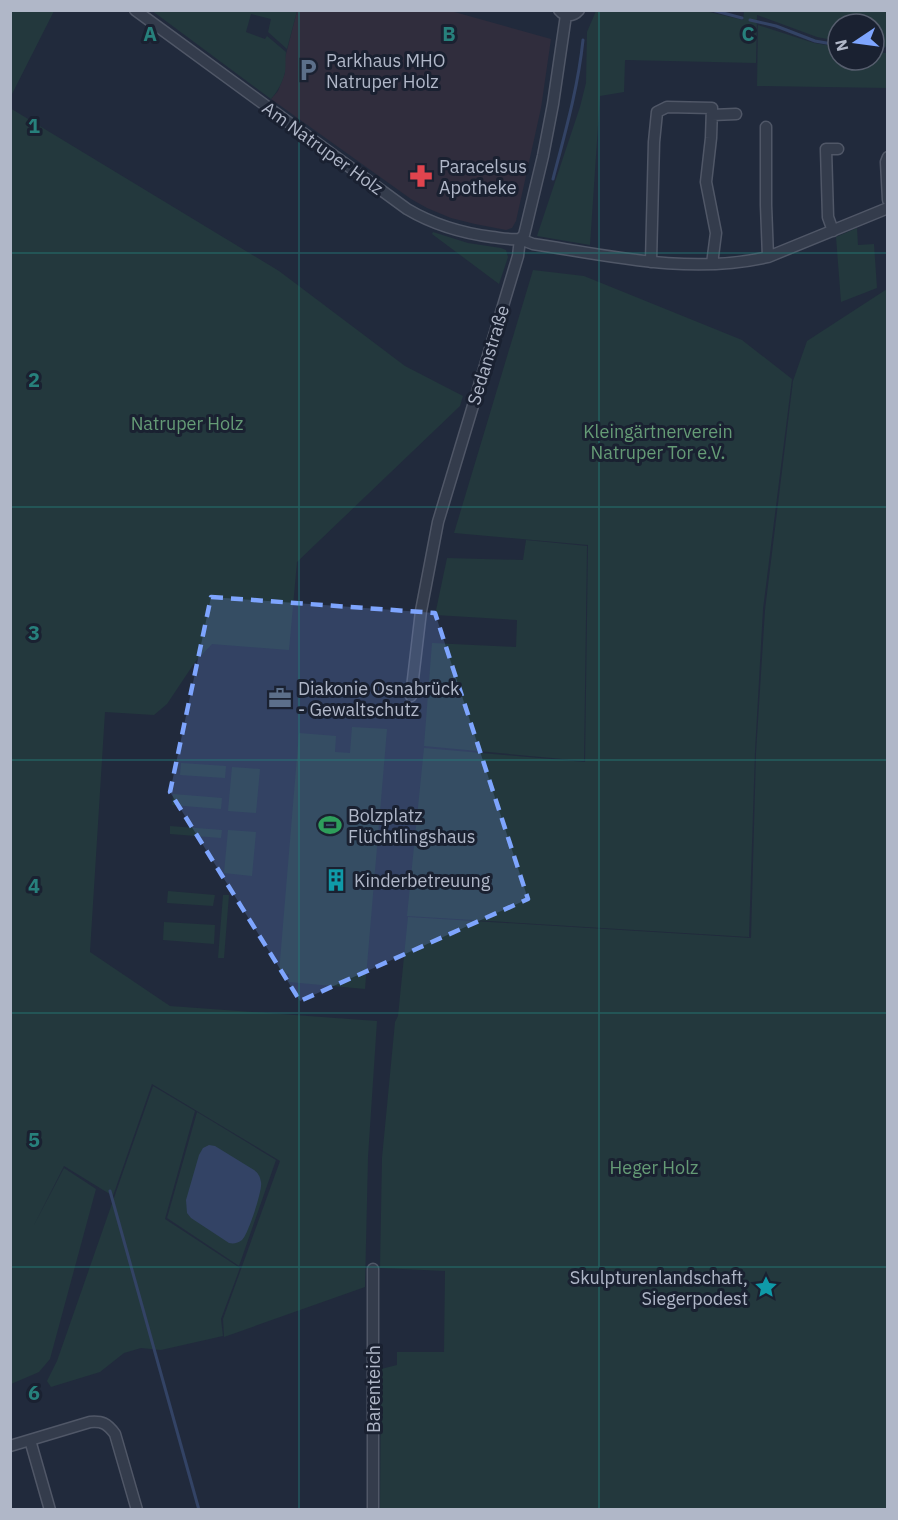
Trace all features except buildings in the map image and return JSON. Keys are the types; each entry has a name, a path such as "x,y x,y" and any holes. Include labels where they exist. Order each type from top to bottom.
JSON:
{"street":[{"name":"Sedanstraße","path":"411,696 421,611 438,522 518,256 520,239 524,235 543,156 553,104 562,13 571,16 579,10"},
{"name":"Am Natruper Holz","path":"142,12 407,209 425,220 473,235 508,240 520,239 533,244 651,262 712,264 748,262 768,257 888,208"},
{"path":"651,262 657,112 667,107 712,108 706,182 716,233 712,264"},
{"path":"712,115 736,114"},
{"path":"766,127 768,257"},
{"path":"833,231 828,217 826,149 838,148"},
{"path":"888,157 886,162 888,200"},
{"name":"Barenteich","path":"373,1269 373,1509"},
{"path":"10,1446 90,1422 108,1425 115,1434 137,1509"},
{"path":"30,1440 50,1509"}],"highlighted area":[{"path":"211,597 435,613 528,899 300,1001 170,792"}],"shaded area":[{"path":"297,11 451,11 551,39 541,108 516,221 512,228 506,230 475,224 451,218 427,208 271,99 278,91 285,73 285,58"}],"green space":[{"path":"151,10 297,11 287,49 268,32 271,19 251,14 246,32 265,39 267,36 286,52 285,72 278,90 271,99"},
{"path":"10,11 54,11 11,96"},
{"path":"596,11 705,11 743,20 744,11 887,11 887,47 886,12 826,12 826,39 757,15 756,63 625,60 624,92 600,96 590,245 537,236 586,83 587,32"},
{"path":"758,25 826,45 826,72 886,72 887,53 887,88 757,86"},
{"name":"Natruper Holz","path":"10,108 279,271 405,366 463,396 460,406 297,562 289,650 212,644 195,662 167,704 154,715 105,712 90,952 170,1006 377,1021 368,1157 365,1287 224,1337 223,1319 280,1161 152,1084 113,1196 64,1166 33,1227 64,1168 96,1189 50,1359 39,1372 11,1384"},
{"path":"857,228 858,245 874,244 877,288 841,302 836,237"},
{"path":"433,232 468,243 506,250 508,257 499,284 432,234"},
{"name":"Kleingärtnerverein Natruper Tor e.V.","path":"533,270 584,276 742,340 792,379 763,609 755,751 749,937 407,916 424,748 585,762 588,545 454,533"},
{"name":"Heger Holz","path":"887,289 887,1509 380,1509 381,1369 397,1365 397,1352 444,1352 445,1271 380,1268 382,1158 408,917 751,938 756,753 765,610 793,381 807,341"},
{"path":"526,540 587,546 584,761 424,746 432,643 516,647 517,620 435,615 447,558 523,560"},
{"path":"352,727 387,729 365,989 289,982 289,974 279,973 299,733 336,736 335,752 350,753"},
{"path":"181,763 226,766 225,778 180,775"},
{"path":"232,767 260,769 256,813 228,811"},
{"path":"173,794 222,798 221,809 172,805"},
{"path":"170,826 222,830 221,838 170,834"},
{"path":"228,830 256,832 252,876 224,873"},
{"path":"168,891 215,895 213,906 167,903"},
{"path":"223,895 229,895 224,958 218,958"},
{"path":"164,922 215,925 214,944 163,940"},
{"path":"153,1086 195,1111 165,1219 240,1268 221,1319 223,1336 161,1350 141,1348 124,1353 100,1372 51,1387 47,1381 57,1361"},
{"path":"197,1112 276,1160 239,1266 167,1218"}],"water":[{"path":"209,1145 215,1146 254,1170 261,1180 260,1193 251,1221 245,1236 236,1243 229,1243 187,1213 186,1200 199,1155 203,1148"}],"waterway":[{"path":"712,10 742,18"},
{"path":"750,20 826,43"},
{"path":"553,179 574,93 583,40"},
{"path":"110,1191 199,1510"}],"place":[{"name":"Parkhaus MHO Natruper Holz","path":"308,70"},
{"name":"Paracelsus Apotheke","path":"421,176"},
{"name":"Diakonie Osnabrück - Gewaltschutz","path":"280,698"},
{"name":"Bolzplatz Flüchtlingshaus","path":"330,825"},
{"name":"Kinderbetreuung","path":"336,880"},
{"name":"Skulpturenlandschaft, Siegerpodest","path":"766,1287"}]}
